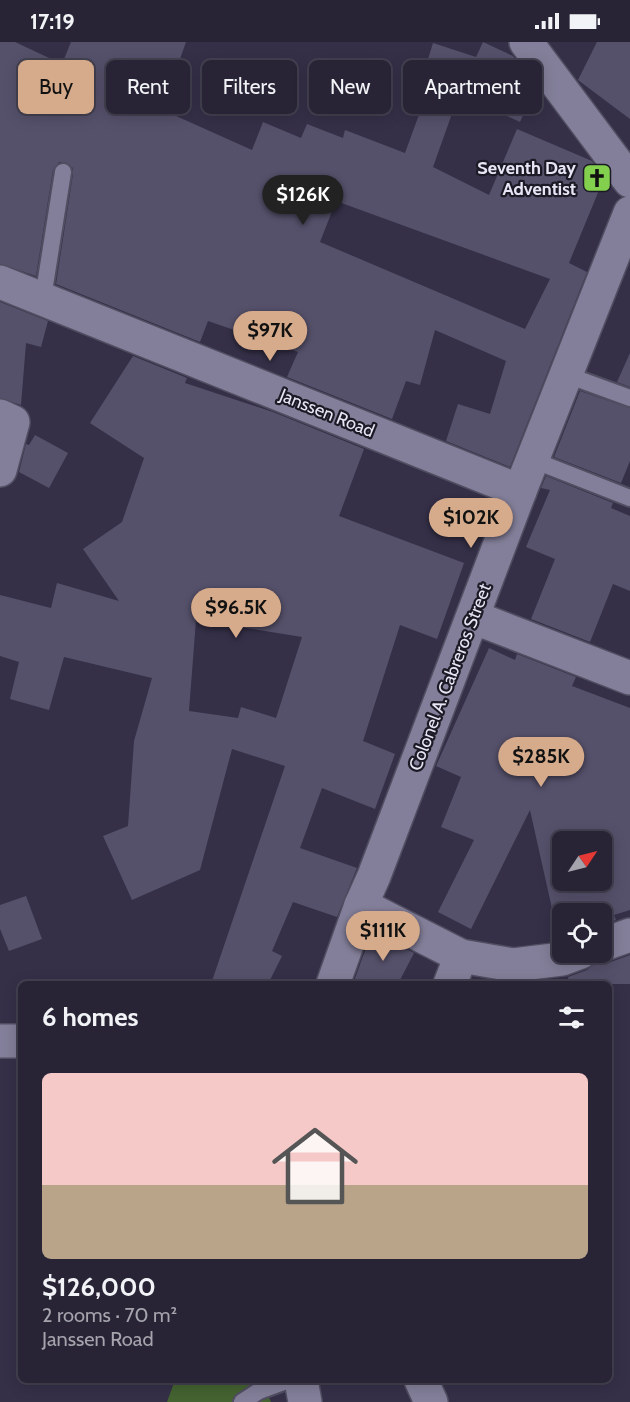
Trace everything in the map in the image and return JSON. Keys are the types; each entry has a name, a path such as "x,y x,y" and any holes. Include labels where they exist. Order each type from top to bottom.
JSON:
{"street":[{"path":"526,42 630,181"},
{"name":"Colonel A. Cabreros Street","path":"334,981 520,491 630,213"},
{"name":"Janssen Road","path":"0,282 520,491"},
{"path":"0,416 13,422 0,470"},
{"path":"473,616 630,678"},
{"path":"361,905 455,970 552,960"},
{"path":"612,941 630,934"},
{"path":"0,1041 18,1041"},
{"path":"302,1383 305,1402"},
{"path":"422,1383 431,1402"}],"lane":[{"path":"43,298 63,172"},
{"path":"567,375 630,398"},
{"path":"533,460 630,498"},
{"path":"242,1402 259,1391 281,1383"}],"green space":[{"path":"174,1383 262,1383 271,1402 167,1402"}],"building":[{"path":"0,42 15,42 53,60 18,60 18,114 94,114 94,60 64,60 71,42 186,42 180,59 183,60 106,60 106,114 172,114 252,150 263,122 301,138 307,124 343,138 345,130 405,153 419,114 452,114 433,167 489,195 517,129 592,161 604,178 569,263 587,272 510,467 446,441 458,404 490,414 506,361 435,330 420,385 406,381 392,419 287,377 298,352 208,321 200,342 56,284 73,174 73,168 65,162 59,162 53,170 36,276 0,264","holes":["336,201 550,279 525,329 320,242"]},
{"path":"483,42 513,56 516,60 428,60 433,43 476,57"},
{"path":"597,42 630,42 630,119 578,80"},
{"path":"503,114 524,114 520,122"},
{"path":"0,302 48,321 41,347 26,343 21,405 0,398"},
{"path":"630,353 630,387 617,382"},
{"path":"133,356 187,378 185,383 273,412 364,449 339,516 464,563 437,639 400,625 363,741 395,754 375,809 322,788 300,848 357,868 337,917 293,902 272,951 282,956 270,981 212,981 285,766 232,749 200,870 132,900 103,836 128,826 134,741 152,678 64,657 49,710 10,699 19,662 0,656 0,595 51,608 57,583 119,601 83,549 122,522 144,458 90,423","holes":["196,620 302,637 276,718 241,707 238,718 189,711"]},
{"path":"580,391 630,408 630,461 621,483 554,457"},
{"path":"35,435 68,453 49,488 19,472 26,444 29,445"},
{"path":"546,476 613,503 611,508 630,516 630,591 613,584 590,642 531,619 555,559 526,547 550,490 541,488"},
{"path":"489,648 515,660 517,654 576,677 572,686 630,708 630,910 614,915 616,920 612,921 612,903 552,903 552,909 530,810 471,929 438,912 474,840 441,827 461,777 436,766"},
{"path":"26,896 42,939 9,951 0,929 0,905"},
{"path":"372,931 414,953 400,981 354,981"},
{"path":"630,955 630,984 612,984 612,981 569,981 568,977 587,970 595,963 612,963"}],"place":[{"name":"Seventh Day Adventist","path":"597,178"}]}
